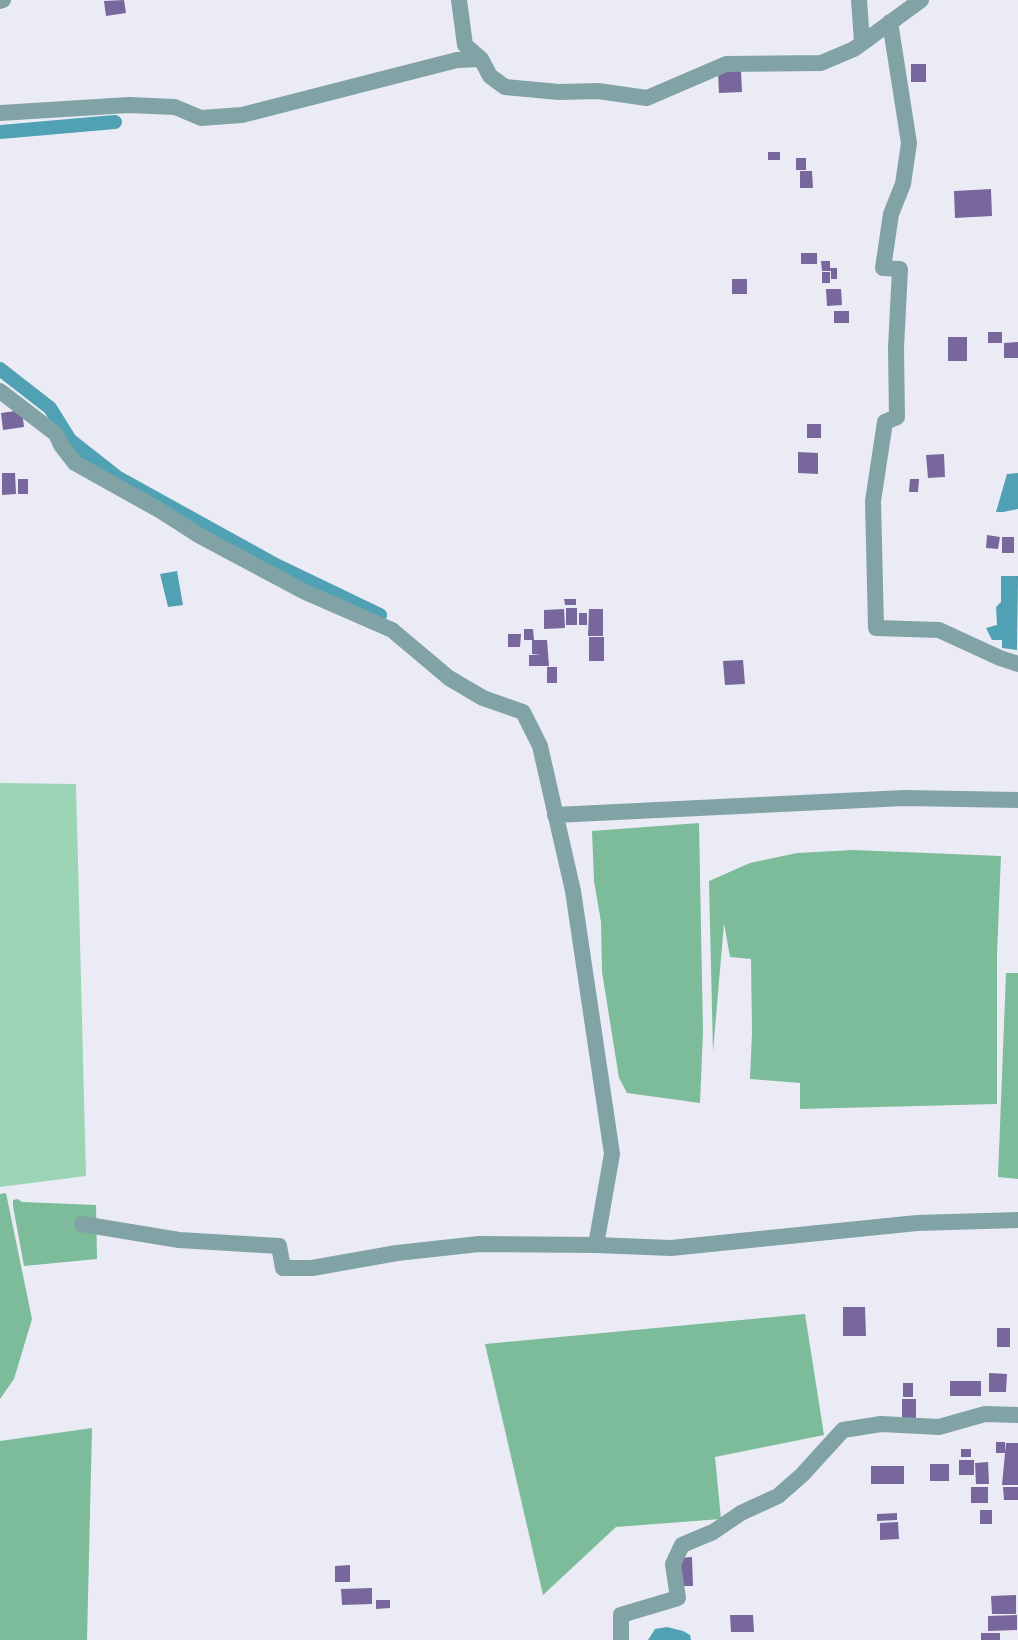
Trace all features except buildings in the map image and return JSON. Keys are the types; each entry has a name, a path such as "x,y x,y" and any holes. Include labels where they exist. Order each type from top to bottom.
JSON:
{"street":[{"path":"458,0 466,45 481,59 490,76 505,87 559,92 598,91 647,97 726,64 821,63 854,49 921,0"},
{"path":"859,0 862,42"},
{"path":"890,22 909,143 903,184 891,214 883,268 900,269 896,348 897,417 886,422 873,501 876,628 939,630 1018,664"},
{"path":"0,113 129,105 176,107 201,118 242,115 457,60 481,59"},
{"path":"0,391 56,434 75,463 200,536 305,592 392,630 449,678 483,698 523,712 540,746 573,891 612,1154 596,1245"},
{"path":"555,815 904,798 1018,800"},
{"path":"82,1224 180,1240 279,1246 283,1268 313,1268 480,1244 671,1248 917,1223 1018,1220"},
{"path":"621,1640 621,1615 678,1598 673,1563 682,1545 713,1532 741,1513 778,1496 802,1475 843,1430 881,1424 939,1427 985,1413 1018,1415"}],"green space":[{"path":"0,783 76,784 86,1176 0,1187"},
{"path":"699,823 703,1032 700,1103 627,1093 619,1078 602,972 601,922 594,881 592,831"},
{"path":"853,850 1001,856 997,954 997,1104 800,1109 800,1083 750,1079 751,959 730,957 724,923 713,1052 709,881 750,863 797,853"},
{"path":"1006,973 1018,973 1018,1179 998,1177"},
{"path":"6,1193 32,1319 14,1379 0,1399 0,1194"},
{"path":"13,1200 22,1202 96,1205 97,1259 24,1266 13,1206"},
{"path":"805,1314 824,1435 715,1457 721,1519 616,1527 543,1595 485,1344"},
{"path":"92,1428 87,1640 0,1640 0,1441"}],"water":[{"path":"1018,473 1018,509 996,512 1007,474"},
{"path":"177,571 183,605 168,607 160,574"},
{"path":"1001,576 1018,576 1017,650 1002,648 1002,640 992,640 986,628 997,625 996,607 1001,602"},
{"path":"667,1627 683,1631 690,1635 691,1640 648,1640 655,1629"}],"waterway":[{"path":"0,132 115,122"},
{"path":"0,369 50,408 70,440 117,477 276,565 380,615"}]}
